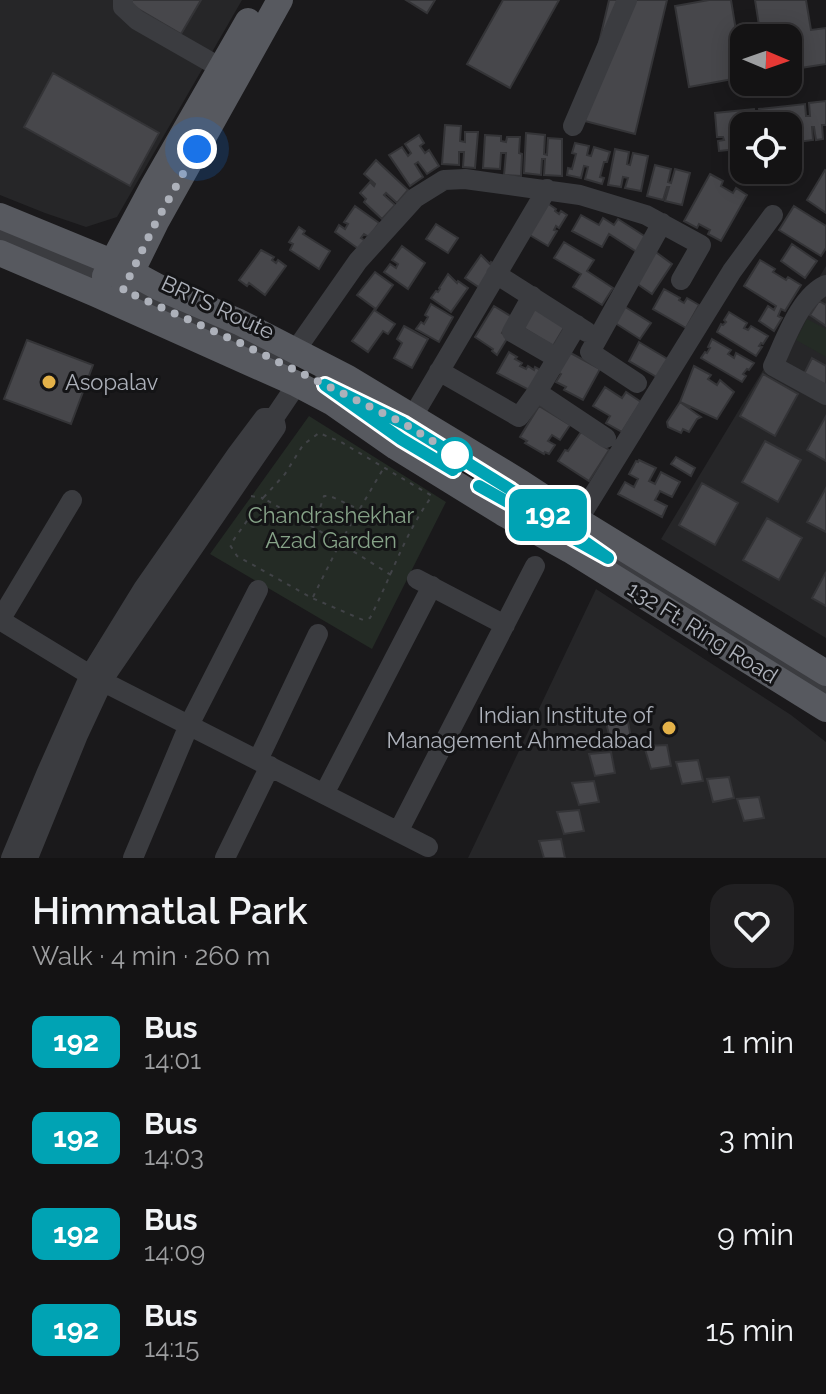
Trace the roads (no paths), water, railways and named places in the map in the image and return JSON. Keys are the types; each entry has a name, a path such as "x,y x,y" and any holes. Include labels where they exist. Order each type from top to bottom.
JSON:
{"main road":[{"path":"114,283 221,68 260,0"},
{"path":"114,283 156,222 280,0"},
{"name":"132 Ft. Ring Road","path":"0,216 114,283 333,403 396,447 570,550 826,709"},
{"name":"132 Ft. Ring Road","path":"2,256 114,283 160,288 239,322 348,378 413,416 826,673"}],"street":[{"path":"573,126 627,0"},
{"path":"119,2 137,20 221,68"},
{"path":"295,351 358,261 415,198 444,180 465,179 547,189 580,195 646,215 701,245 681,280"},
{"path":"413,416 547,189"},
{"path":"578,520 732,271 773,215"},
{"path":"637,383 590,352 662,223"},
{"path":"496,274 597,339"},
{"name":"BRTS Route","path":"114,283 416,431 511,490 608,558 826,694"},
{"path":"826,285 812,295 796,316 773,366 826,395"},
{"path":"532,296 512,332 557,358"},
{"path":"439,371 519,417 577,325"},
{"path":"14,851 143,589 264,418 274,418 297,384"},
{"path":"537,392 606,438"},
{"path":"72,500 0,620 97,678 428,847"},
{"path":"398,832 535,566"},
{"path":"324,794 424,582 505,625"},
{"path":"133,858 189,725 258,590"},
{"path":"225,858 318,634"}],"place":[{"name":"Asopalav","path":"49,382"},
{"name":"Indian Institute of Management Ahmedabad","path":"669,728"}],"park label":[{"name":"Chandrashekhar Azad Garden","path":"331,528"}]}
